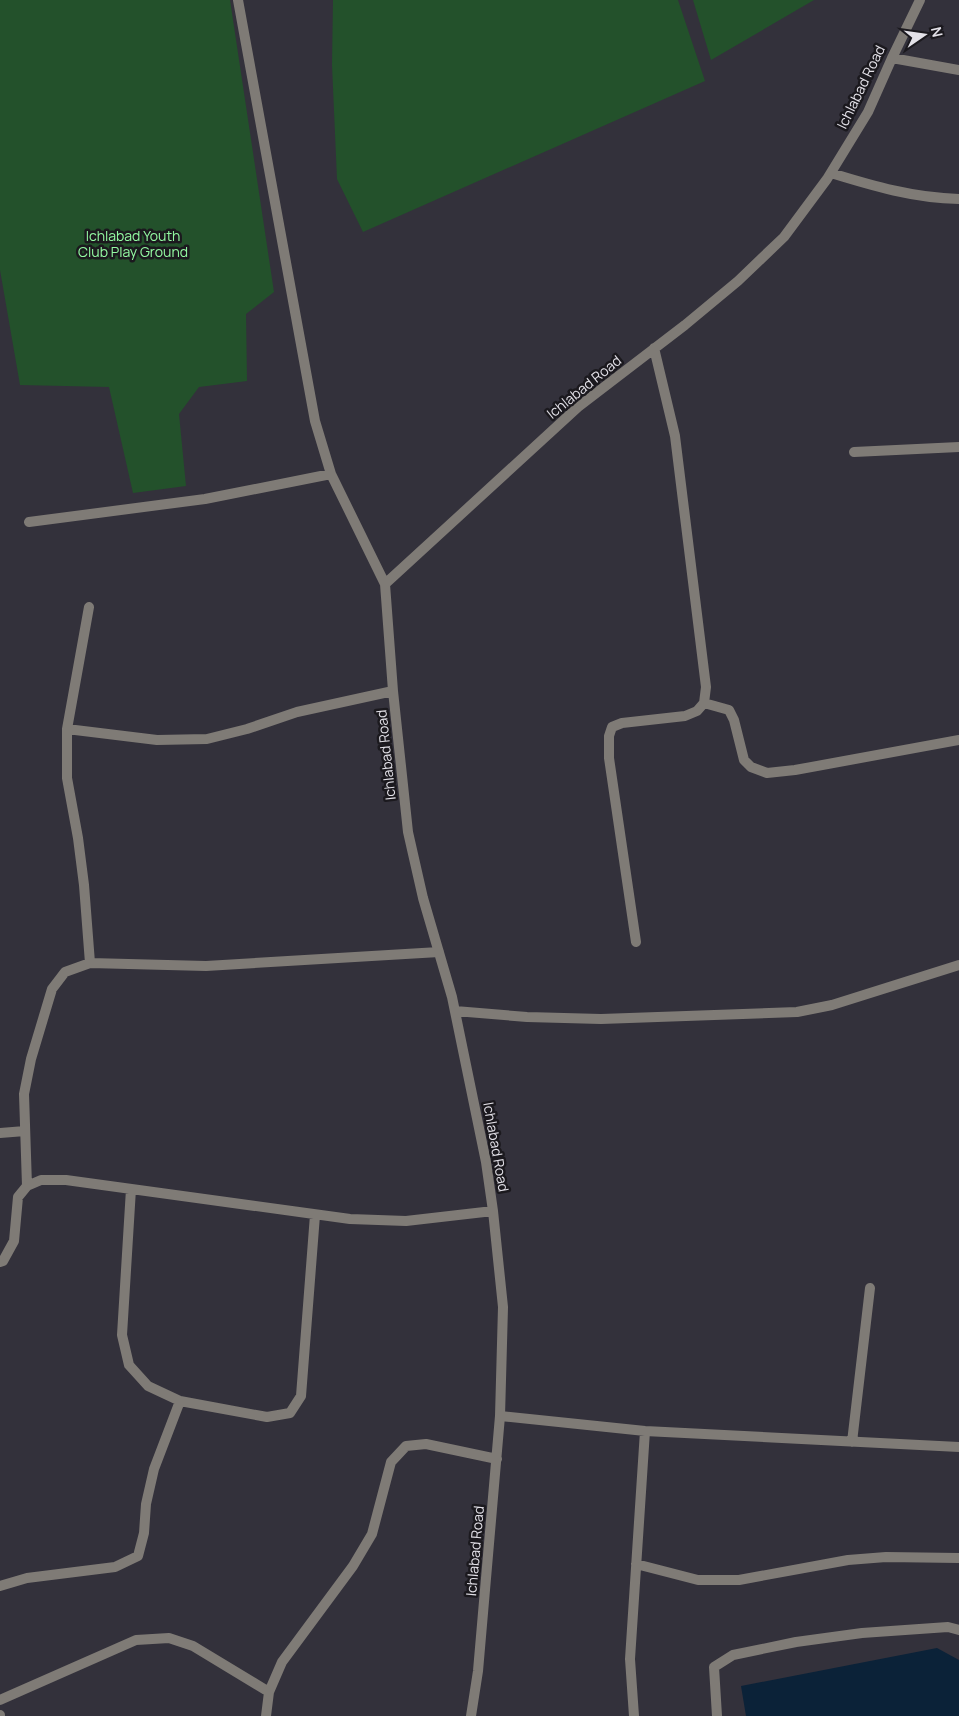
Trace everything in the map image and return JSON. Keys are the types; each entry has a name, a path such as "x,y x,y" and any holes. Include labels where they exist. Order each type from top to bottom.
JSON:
{"street":[{"path":"238,0 315,421 330,474 385,584"},
{"name":"Ichlabad Road","path":"471,1716 478,1671 500,1416 503,1307 486,1162 455,1011 423,898 408,832 393,691 385,584 578,407 738,281 784,237 831,173 868,112 920,0"},
{"path":"892,58 959,70"},
{"path":"831,173 888,190 933,198 959,199"},
{"path":"636,942 609,758 608,736 612,727 622,723 685,716 697,711 704,703 706,687 675,436 654,348"},
{"path":"854,452 959,447"},
{"path":"29,522 205,499 330,474"},
{"path":"89,607 67,729 67,778 84,885 90,963"},
{"path":"67,729 157,740 207,739 247,729 297,712 393,691"},
{"path":"704,703 729,710 734,720 744,760 751,767 767,773 795,770 959,740"},
{"path":"27,1186 24,1094 31,1059 52,988 65,972 90,963 206,966 438,952"},
{"path":"455,1011 527,1017 601,1018 797,1012 832,1005 959,965"},
{"path":"0,1133 25,1131"},
{"path":"0,1262 14,1241 18,1197 27,1186 41,1180 66,1180 350,1219 406,1221 493,1211"},
{"path":"131,1190 122,1335 130,1365 148,1386 180,1401 267,1417 290,1413 301,1396 315,1214"},
{"path":"852,1442 870,1288"},
{"path":"0,1586 27,1578 115,1567 138,1556 144,1533 146,1504 154,1469 180,1401"},
{"path":"500,1416 645,1431 959,1447"},
{"path":"634,1716 630,1659 645,1431"},
{"path":"266,1716 268,1692 282,1662 352,1566 372,1534 391,1462 406,1446 426,1444 496,1460"},
{"path":"636,1564 698,1580 739,1580 867,1558 959,1558"},
{"path":"717,1716 714,1667 733,1655 796,1642 862,1634 948,1627 959,1630"},
{"path":"0,1700 136,1640 169,1638 193,1646 268,1692"}],"green space":[{"name":"Ichlabad Youth Club Play Ground","path":"0,0 230,0 274,292 246,314 247,381 199,387 179,414 186,486 133,493 109,387 20,385 0,270"},
{"path":"333,0 678,0 705,81 363,232 337,179 332,65"},
{"path":"693,0 814,0 711,60"}],"water":[{"path":"937,1648 959,1660 959,1716 746,1716 741,1686"}]}
